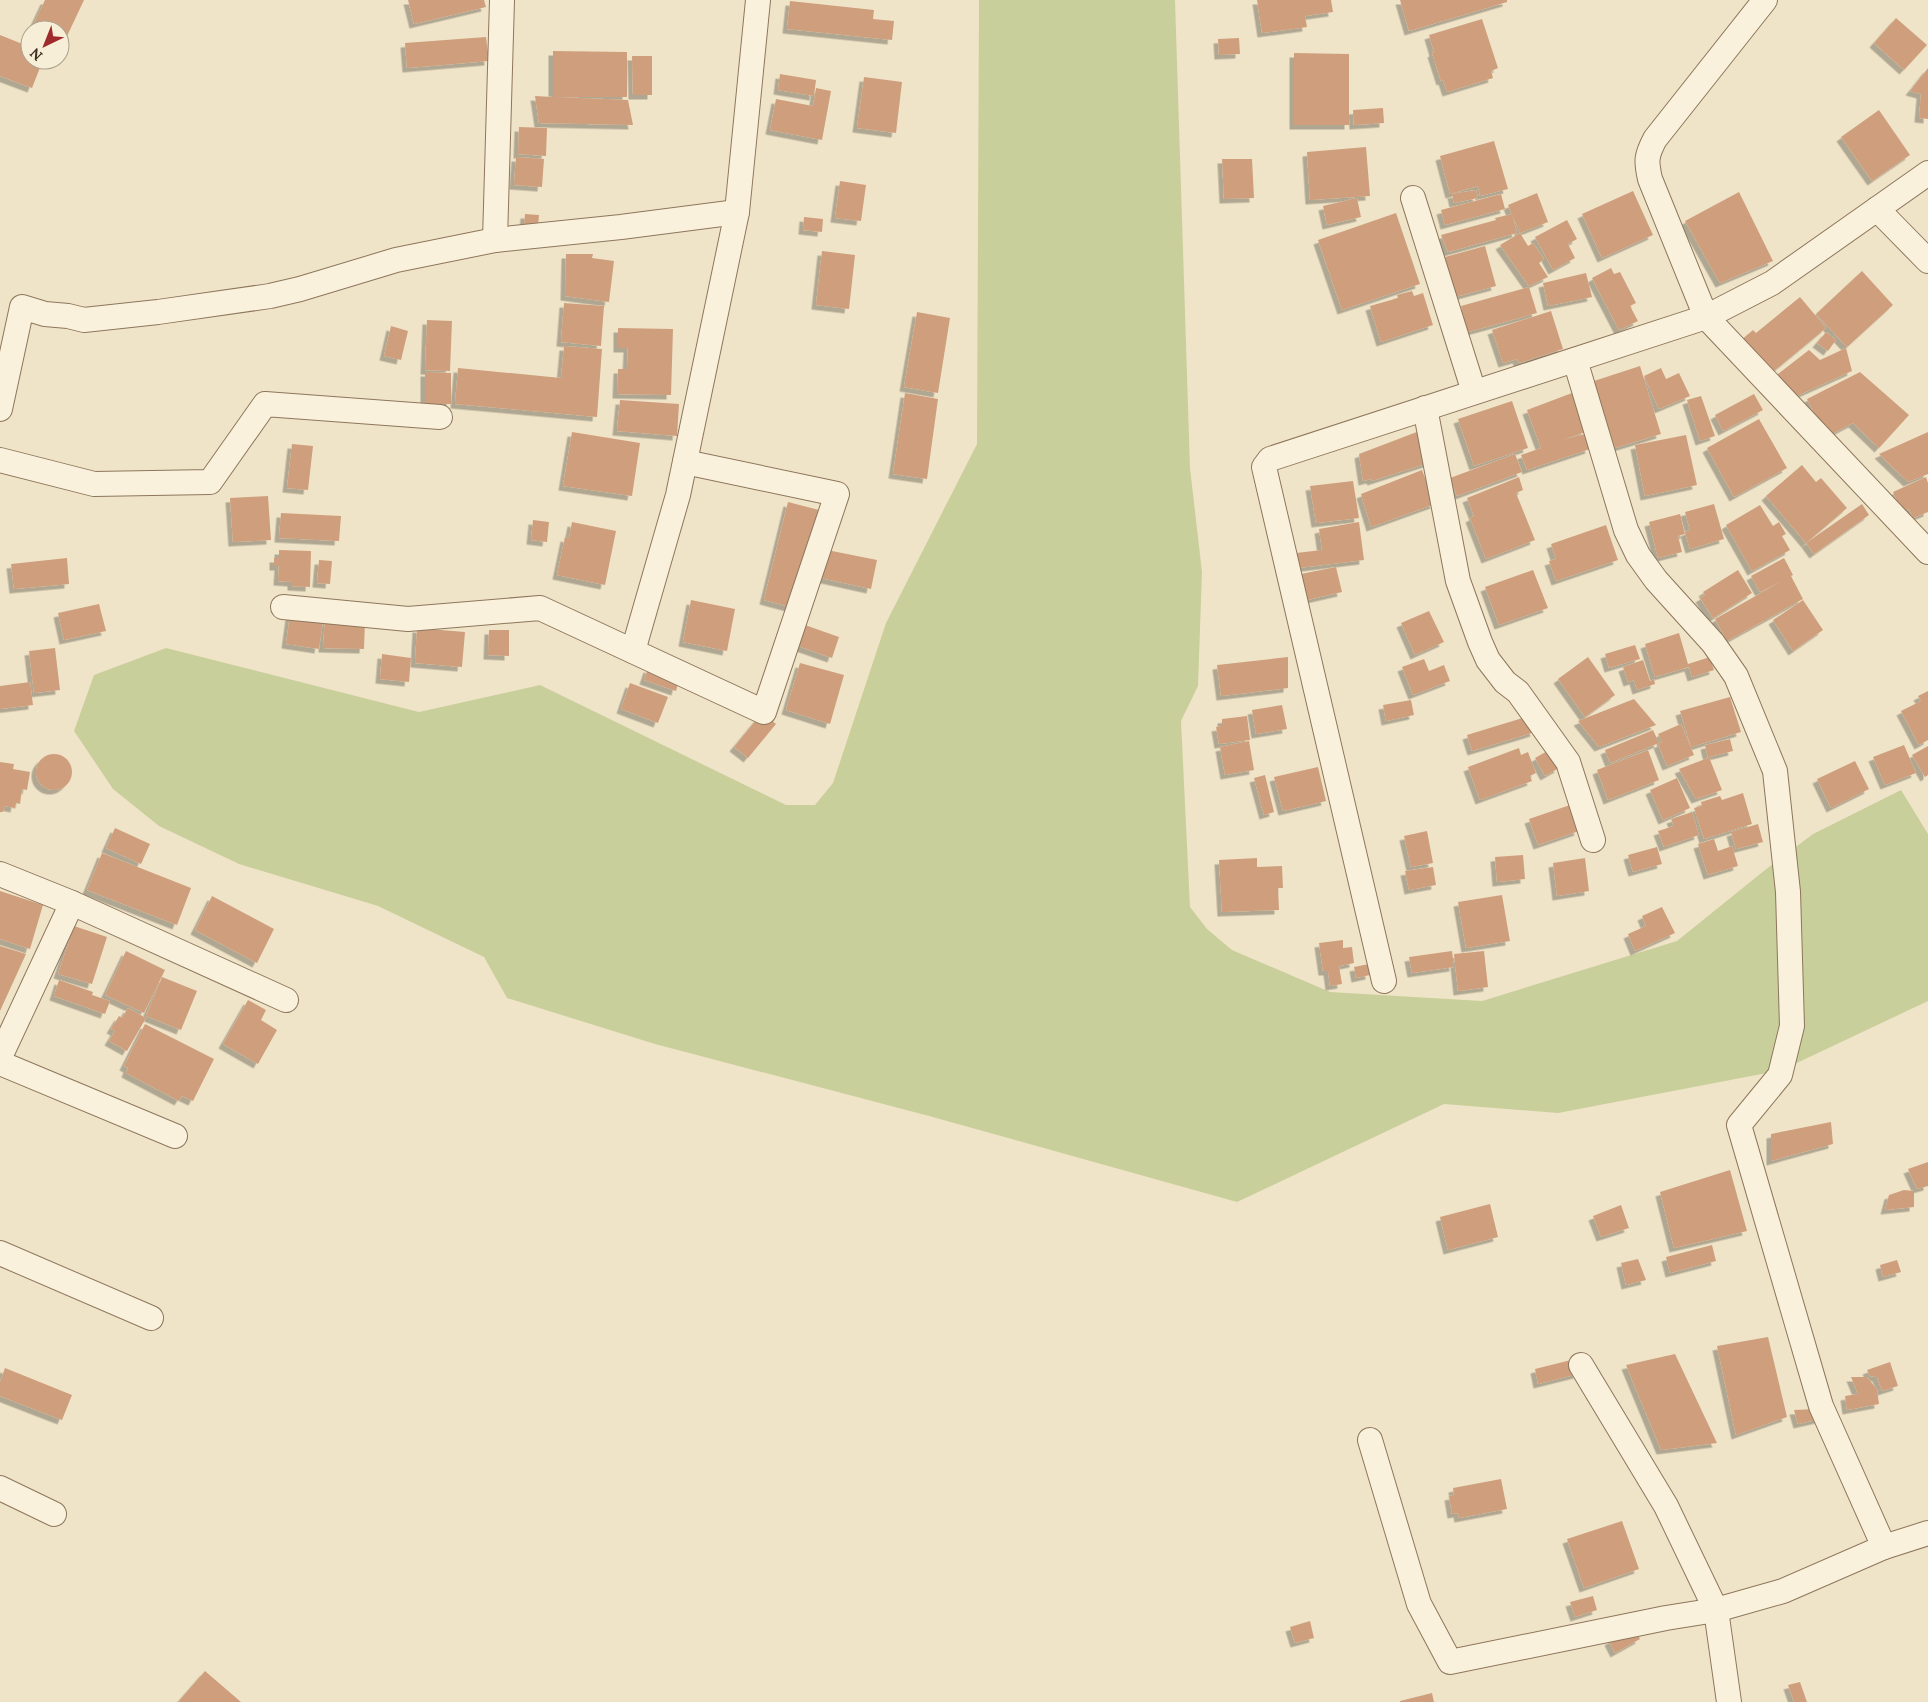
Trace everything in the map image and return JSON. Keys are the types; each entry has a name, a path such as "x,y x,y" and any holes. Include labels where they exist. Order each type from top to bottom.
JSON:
{"street":[{"path":"495,240 502,0"},
{"path":"633,651 686,462 737,212 758,0"},
{"path":"1765,0 1655,140 1647,154 1646,162 1650,179 1706,317 1928,552"},
{"path":"1384,981 1264,467 1270,458 1706,317 1772,283 1928,172"},
{"path":"1413,198 1474,392"},
{"path":"1877,209 1928,261"},
{"path":"0,409 22,307 45,314 68,316 84,320 158,312 270,296 300,289 396,260 495,240 621,227 737,212"},
{"path":"1575,360 1626,530 1638,556 1656,580 1713,642 1736,676 1775,771 1788,892 1792,1026 1780,1076 1739,1124 1821,1406 1884,1547"},
{"path":"0,460 94,484 210,482 266,404 440,417"},
{"path":"1425,408 1458,581 1480,642 1488,660 1505,682 1518,692 1568,762 1594,840"},
{"path":"282,607 408,619 540,608 764,712 837,494 686,462"},
{"path":"0,874 72,903 286,1000"},
{"path":"0,1057 72,903"},
{"path":"0,1063 175,1136"},
{"path":"0,1253 151,1318"},
{"path":"1581,1365 1666,1506 1716,1610 1729,1702"},
{"path":"1370,1440 1418,1604 1450,1662 1666,1618 1716,1610 1783,1591 1884,1547 1928,1533"},
{"path":"0,1488 54,1514"}],"green space":[{"path":"979,0 1175,0 1190,468 1202,572 1198,686 1181,721 1190,907 1207,929 1232,950 1330,992 1482,1001 1677,941 1813,834 1901,790 1928,834 1928,1001 1782,1070 1558,1113 1444,1104 1237,1202 929,1116 655,1044 507,998 484,957 378,906 239,864 159,826 113,789 74,731 94,675 166,648 419,712 540,685 786,805 815,805 833,783 886,623 977,444"}],"building":[{"path":"45,0 84,0 70,30 70,20 36,20"},
{"path":"408,0 484,0 486,7 414,24"},
{"path":"1257,0 1331,0 1333,12 1305,16 1307,27 1262,33"},
{"path":"1400,0 1507,0 1507,2 1409,31"},
{"path":"790,1 874,10 873,19 894,21 892,40 787,29"},
{"path":"1896,18 1927,45 1904,70 1874,43"},
{"path":"1482,19 1498,68 1491,71 1493,78 1447,92 1443,80 1441,81 1432,53 1434,52 1429,35"},
{"path":"0,35 20,43 20,70 39,70 32,88 0,76"},
{"path":"486,37 489,61 407,68 405,43"},
{"path":"1239,38 1240,54 1219,55 1218,39"},
{"path":"553,51 627,52 627,97 555,97 628,100 633,125 539,123 535,96 553,97"},
{"path":"1294,53 1349,54 1349,125 1294,125"},
{"path":"632,56 652,56 652,95 633,95"},
{"path":"1928,68 1928,119 1919,118 1921,94 1910,91"},
{"path":"780,74 816,80 814,96 778,90"},
{"path":"864,77 902,82 896,133 857,128"},
{"path":"816,88 831,91 822,140 770,130 776,99 813,106"},
{"path":"1383,108 1384,123 1354,125 1353,110"},
{"path":"1879,110 1910,155 1872,181 1841,137"},
{"path":"519,127 547,128 546,156 518,154"},
{"path":"1494,141 1508,189 1480,196 1478,186 1450,194 1440,156"},
{"path":"1366,147 1370,196 1310,200 1307,152"},
{"path":"516,157 544,159 542,187 514,185"},
{"path":"1222,159 1252,159 1254,198 1224,199"},
{"path":"840,181 866,185 861,221 835,218"},
{"path":"1476,190 1478,198 1454,203 1452,194"},
{"path":"1633,191 1653,235 1602,258 1582,214"},
{"path":"1739,192 1773,261 1720,283 1685,221"},
{"path":"1537,193 1548,222 1520,233 1508,205"},
{"path":"1501,194 1505,209 1445,225 1441,210"},
{"path":"1357,198 1361,217 1327,225 1323,206"},
{"path":"1396,213 1420,284 1342,310 1318,240"},
{"path":"525,214 539,215 538,226 524,225"},
{"path":"1512,214 1517,233 1448,252 1441,235"},
{"path":"804,217 823,219 822,232 803,230"},
{"path":"1567,220 1577,239 1568,244 1575,258 1553,270 1535,237"},
{"path":"1520,233 1528,246 1533,243 1544,259 1539,263 1548,277 1529,286 1500,245"},
{"path":"1485,246 1496,286 1455,297 1445,257"},
{"path":"822,251 855,255 849,309 816,305"},
{"path":"566,254 593,254 592,258 614,261 609,302 565,296"},
{"path":"1611,268 1614,274 1620,272 1636,303 1630,306 1638,321 1619,330 1592,278"},
{"path":"1862,271 1893,305 1847,347 1816,314"},
{"path":"1586,273 1592,297 1548,306 1543,283"},
{"path":"1529,287 1537,313 1468,332 1461,306"},
{"path":"1412,291 1414,296 1423,293 1433,325 1381,342 1370,306 1398,298 1397,295"},
{"path":"1800,297 1826,328 1768,376 1740,341 1753,330 1756,333"},
{"path":"564,303 604,306 601,346 561,342"},
{"path":"1551,311 1563,349 1519,363 1517,359 1503,363 1492,330"},
{"path":"917,312 950,318 938,393 904,387"},
{"path":"427,320 452,321 450,371 425,370"},
{"path":"391,326 408,331 401,360 384,356"},
{"path":"618,328 673,329 671,395 617,394 618,369 627,369 628,348 618,348"},
{"path":"1826,332 1836,340 1828,351 1817,343"},
{"path":"564,346 602,349 597,417 455,404 458,368 561,378"},
{"path":"1846,348 1852,371 1790,399 1769,381 1809,350 1820,360"},
{"path":"1640,366 1661,434 1615,448 1594,381"},
{"path":"1661,368 1666,379 1679,373 1690,396 1659,409 1644,376"},
{"path":"425,372 451,373 451,404 425,404"},
{"path":"1860,372 1909,415 1879,448 1853,423 1826,437 1807,399"},
{"path":"905,393 938,399 927,479 893,474"},
{"path":"1572,393 1586,432 1562,440 1585,434 1590,449 1527,470 1521,455 1541,448 1527,410"},
{"path":"1754,394 1763,410 1723,431 1715,415"},
{"path":"1701,396 1715,436 1700,441 1687,400"},
{"path":"620,400 679,404 677,436 617,431"},
{"path":"1512,401 1528,448 1474,466 1458,419"},
{"path":"1759,419 1787,468 1734,497 1707,448"},
{"path":"1422,430 1434,461 1372,481 1371,479 1363,481 1359,454"},
{"path":"572,432 640,443 632,496 563,486"},
{"path":"1928,432 1928,474 1908,482 1879,454"},
{"path":"1686,435 1697,485 1645,496 1635,445"},
{"path":"292,444 313,446 308,490 287,488"},
{"path":"1515,454 1522,472 1457,496 1450,478"},
{"path":"1802,465 1816,482 1821,478 1847,508 1806,543 1766,496"},
{"path":"1422,470 1435,504 1371,527 1361,494"},
{"path":"1519,477 1523,490 1516,493 1535,540 1486,559 1470,518 1474,516 1467,498"},
{"path":"1926,477 1928,483 1928,512 1913,518 1909,509 1902,512 1893,492"},
{"path":"1353,481 1359,518 1316,523 1310,486"},
{"path":"268,496 271,540 233,542 230,498"},
{"path":"788,502 819,510 794,608 764,600"},
{"path":"1714,504 1724,539 1690,549 1685,532 1690,530 1685,512"},
{"path":"1862,504 1869,515 1814,554 1806,543"},
{"path":"1760,505 1773,526 1779,522 1786,534 1782,536 1790,550 1752,571 1726,525"},
{"path":"281,513 341,516 339,541 279,538"},
{"path":"1680,514 1685,534 1678,536 1682,552 1658,558 1649,522"},
{"path":"533,520 549,522 547,542 531,540"},
{"path":"572,522 616,531 605,585 557,575 565,537 569,538"},
{"path":"1359,522 1364,560 1298,568 1296,553 1322,550 1319,529"},
{"path":"1606,525 1618,560 1556,581 1549,561 1556,559 1551,544"},
{"path":"279,550 311,551 310,587 292,586 292,582 278,581 279,566 274,566 274,558 279,558"},
{"path":"827,550 877,560 871,589 821,578"},
{"path":"67,558 69,584 14,589 11,564"},
{"path":"1784,558 1803,599 1727,641 1715,619 1782,581 1760,592 1751,576"},
{"path":"319,560 332,561 330,584 317,583"},
{"path":"1336,567 1342,592 1307,600 1301,574"},
{"path":"1533,570 1548,608 1499,625 1485,587"},
{"path":"1738,570 1752,593 1713,618 1700,598 1705,595 1703,592"},
{"path":"691,600 735,609 727,651 683,642"},
{"path":"1803,600 1823,630 1793,651 1773,620"},
{"path":"99,604 106,631 64,640 58,613"},
{"path":"1429,611 1444,642 1415,655 1401,623"},
{"path":"290,615 323,620 319,649 286,644"},
{"path":"325,619 365,621 364,649 323,648"},
{"path":"805,625 839,637 832,658 798,646"},
{"path":"417,628 465,632 462,667 415,663"},
{"path":"489,630 509,630 509,656 488,655"},
{"path":"1679,633 1688,664 1710,657 1714,670 1692,677 1689,667 1655,677 1645,644"},
{"path":"1635,645 1640,659 1609,668 1605,654"},
{"path":"55,648 60,690 34,693 29,651"},
{"path":"382,654 411,658 409,682 380,679"},
{"path":"1288,657 1288,688 1221,696 1217,665"},
{"path":"1588,657 1615,695 1585,717 1558,679"},
{"path":"1424,659 1429,671 1444,665 1450,681 1413,695 1402,667"},
{"path":"1643,660 1650,681 1654,679 1655,684 1637,690 1634,680 1628,682 1623,667"},
{"path":"800,663 844,675 830,724 786,710"},
{"path":"648,668 679,679 676,691 644,680"},
{"path":"30,682 33,705 0,709 0,686"},
{"path":"630,683 668,697 658,723 621,709"},
{"path":"1928,691 1928,740 1919,745 1901,711 1921,701 1918,696"},
{"path":"1730,697 1741,732 1691,747 1680,711"},
{"path":"1634,699 1656,725 1599,747 1578,721"},
{"path":"1411,700 1414,715 1386,721 1383,705"},
{"path":"1282,705 1287,729 1256,734 1252,710"},
{"path":"762,713 776,724 748,758 734,747"},
{"path":"1247,716 1250,740 1219,744 1216,727 1222,726 1222,719"},
{"path":"1529,716 1535,732 1472,751 1467,735"},
{"path":"1681,724 1694,755 1667,766 1658,744 1662,742 1658,734"},
{"path":"1653,730 1659,743 1610,763 1605,750"},
{"path":"1730,739 1733,751 1709,757 1722,790 1696,799 1679,769 1708,758 1705,745"},
{"path":"1249,741 1254,770 1225,775 1220,747"},
{"path":"1904,745 1916,773 1885,785 1873,757"},
{"path":"1928,746 1928,775 1925,777 1912,755"},
{"path":"1519,748 1521,755 1528,752 1536,773 1530,776 1532,781 1480,800 1468,767"},
{"path":"1549,750 1559,768 1545,776 1535,758"},
{"path":"1648,750 1659,780 1608,800 1597,770"},
{"path":"54,754 67,759 72,772 67,785 54,790 41,785 36,772 41,759"},
{"path":"1855,761 1869,789 1831,808 1817,779"},
{"path":"0,762 14,764 13,769 30,772 27,790 22,789 20,804 16,803 15,808 5,806 3,812 0,812"},
{"path":"1318,767 1326,801 1283,811 1274,777"},
{"path":"1265,775 1274,812 1264,815 1254,778"},
{"path":"1677,778 1690,808 1663,820 1650,790"},
{"path":"1743,793 1752,824 1704,839 1694,808 1702,806 1701,802 1720,796 1722,800"},
{"path":"1570,805 1579,831 1538,845 1529,819"},
{"path":"1692,812 1699,835 1664,847 1658,831 1674,826 1671,819"},
{"path":"1758,824 1763,842 1736,849 1731,832"},
{"path":"115,828 150,844 141,864 106,848"},
{"path":"1427,831 1433,863 1411,867 1404,836"},
{"path":"1714,839 1718,851 1732,846 1738,866 1708,875 1698,844"},
{"path":"1657,847 1662,864 1633,872 1628,855"},
{"path":"102,853 191,888 177,925 87,890"},
{"path":"1523,855 1525,879 1497,882 1495,857"},
{"path":"1257,858 1257,867 1282,866 1283,888 1278,888 1279,910 1222,912 1219,860"},
{"path":"1585,858 1589,891 1557,896 1553,863"},
{"path":"1433,867 1436,885 1409,890 1405,871"},
{"path":"0,891 43,905 30,949 0,939"},
{"path":"1502,895 1510,941 1466,948 1458,902"},
{"path":"212,896 274,929 257,963 195,930"},
{"path":"1662,907 1675,933 1635,951 1628,934 1646,926 1642,916"},
{"path":"74,926 107,937 92,984 58,974"},
{"path":"1343,940 1343,948 1352,947 1354,963 1339,966 1342,984 1330,986 1328,971 1323,971 1319,943"},
{"path":"0,946 26,954 0,1011"},
{"path":"126,951 165,970 144,1013 105,995"},
{"path":"1452,951 1454,967 1412,973 1409,957"},
{"path":"1484,951 1488,987 1458,991 1454,954"},
{"path":"1369,964 1370,975 1356,978 1354,967"},
{"path":"162,977 197,991 181,1030 146,1016"},
{"path":"59,980 93,992 92,995 110,1001 105,1014 54,996"},
{"path":"248,1000 266,1010 261,1020 277,1030 258,1064 223,1044"},
{"path":"128,1008 146,1018 127,1051 109,1041 115,1031 111,1029 119,1016 122,1018"},
{"path":"145,1024 214,1059 193,1101 182,1096 179,1101 126,1073 128,1068 124,1066"},
{"path":"1831,1122 1833,1144 1771,1161 1771,1134"},
{"path":"1928,1162 1928,1186 1917,1189 1908,1169"},
{"path":"1730,1170 1747,1231 1674,1248 1660,1192"},
{"path":"1904,1190 1914,1191 1914,1207 1885,1210 1889,1195"},
{"path":"1490,1204 1498,1237 1448,1250 1440,1217"},
{"path":"1621,1205 1629,1228 1601,1237 1593,1216"},
{"path":"1712,1245 1716,1261 1670,1273 1666,1257"},
{"path":"1638,1259 1646,1280 1626,1285 1621,1263"},
{"path":"1897,1260 1901,1272 1883,1277 1880,1265"},
{"path":"1768,1337 1787,1417 1736,1435 1717,1346"},
{"path":"1675,1354 1717,1443 1661,1450 1626,1365"},
{"path":"1575,1359 1578,1374 1538,1384 1535,1369"},
{"path":"1890,1362 1898,1386 1882,1391 1877,1377 1870,1376 1867,1370"},
{"path":"5,1368 72,1395 62,1420 0,1396 0,1382"},
{"path":"1851,1377 1867,1377 1877,1389 1879,1404 1847,1410 1845,1396 1858,1394"},
{"path":"1817,1409 1820,1419 1798,1424 1794,1410"},
{"path":"1501,1479 1507,1509 1459,1518 1458,1513 1452,1514 1449,1496 1454,1495 1453,1488"},
{"path":"1622,1521 1639,1569 1584,1588 1567,1539"},
{"path":"1593,1596 1597,1610 1575,1617 1570,1602"},
{"path":"1310,1621 1314,1638 1295,1643 1290,1627"},
{"path":"1634,1627 1640,1639 1615,1653 1609,1641"},
{"path":"205,1671 241,1702 178,1702"},
{"path":"1800,1682 1807,1702 1794,1702 1788,1685"},
{"path":"1432,1693 1434,1702 1400,1702 1400,1701"}]}
